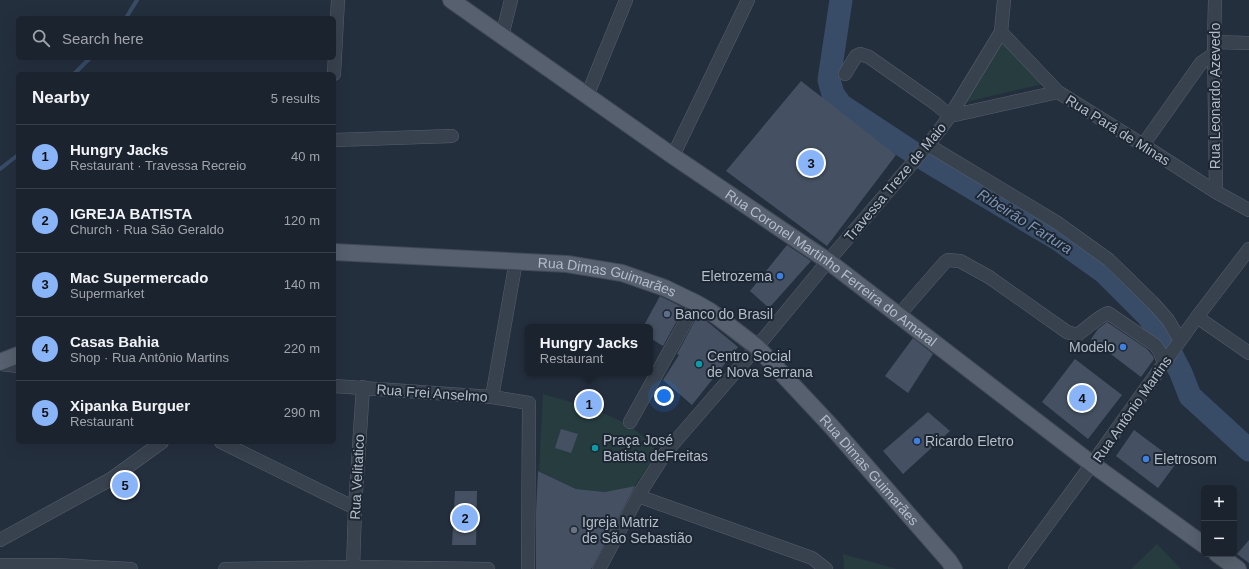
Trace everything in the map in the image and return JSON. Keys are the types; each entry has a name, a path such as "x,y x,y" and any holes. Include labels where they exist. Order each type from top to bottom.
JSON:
{"main road":[{"name":"Rua Coronel Martinho Ferreira do Amaral","path":"451,0 673,156 828,261 1092,464 1201,543"},
{"name":"Rua Dimas Guimarães","path":"336,252 567,264 622,273 665,288 696,303 710,311 757,347 831,426 954,569"},
{"path":"0,363 16,356"},
{"path":"1221,557 1238,569"}],"street":[{"path":"336,37 338,0"},
{"path":"502,36 511,0"},
{"path":"587,96 626,0"},
{"path":"673,156 748,0"},
{"name":"Travessa Treze de Maio","path":"599,569 638,496 666,452 910,166 950,116 1001,32 1004,0"},
{"name":"Rua Leonardo Azevedo","path":"1215,0 1214,48 1216,192"},
{"name":"Rua Pará de Minas","path":"1001,32 1058,92 1143,144 1216,192 1249,210"},
{"path":"1143,144 1201,63 1214,48 1249,43"},
{"path":"844,74 856,56 860,54 869,57 936,104 950,116 1058,92"},
{"path":"334,72 335,60"},
{"path":"336,140 452,136"},
{"path":"926,147 1056,222 1109,260 1154,303 1168,320 1180,341"},
{"name":"Rua Antônio Martins","path":"1015,569 1197,317 1249,249"},
{"path":"898,316 945,262 948,260 960,261 989,277 1068,332 1077,336 1099,316 1108,313 1155,345 1166,361"},
{"path":"492,397 516,261"},
{"path":"630,422 696,303"},
{"path":"1197,317 1249,353"},
{"path":"0,363 16,366"},
{"name":"Rua Frei Anselmo","path":"336,386 492,397 529,403 528,569"},
{"name":"Rua Velitatico","path":"353,568 355,508 363,387"},
{"path":"0,540 111,479 159,444"},
{"path":"225,444 355,508"},
{"path":"638,496 812,558 826,569"},
{"path":"0,565 131,569"},
{"path":"225,569 488,569"}],"green space":[{"path":"1005,39 1047,83 962,103"},
{"name":"Praça José Batista deFreitas","path":"543,394 603,413 614,418 635,430 658,451 635,486 605,492 576,489 539,471"},
{"path":"1157,544 1181,569 1131,569"},
{"path":"843,554 897,569 844,569"}],"building":[{"path":"801,81 896,155 827,246 726,171"},
{"name":"Eletrozema","path":"787,245 811,261 769,308 750,291"},
{"name":"Banco do Brasil","path":"660,296 684,308 663,346 653,340 653,324 645,324"},
{"name":"Centro Social de Nova Serrana","path":"698,315 738,347 692,405 663,380 679,355 677,354"},
{"name":"Modelo","path":"1107,322 1147,349 1153,356 1154,359 1141,377 1091,339 1098,329"},
{"path":"913,338 933,354 908,393 885,376"},
{"path":"1075,359 1122,395 1088,439 1042,402"},
{"name":"Ricardo Eletro","path":"928,412 950,431 903,474 883,451"},
{"path":"561,429 578,434 571,453 555,448"},
{"name":"Eletrosom","path":"1134,430 1177,462 1158,488 1116,456"},
{"name":"Igreja Matriz de São Sebastião","path":"538,471 576,489 605,492 635,486 591,569 536,569"},
{"path":"455,491 477,491 476,545 452,545"},
{"path":"1249,540 1249,563 1237,554"}],"waterway":[{"path":"127,16 137,0"},
{"name":"Ribeirão Fartura","path":"841,0 829,80 833,94 841,105 917,155 1059,240 1105,273 1147,315 1160,332 1181,373 1190,396 1249,450"},
{"path":"76,72 88,60"},
{"path":"0,169 16,157"}],"place":[{"name":"Mac Supermercado","path":"811,163"},
{"name":"Eletrozema","path":"780,276"},
{"name":"Banco do Brasil","path":"667,314"},
{"name":"Modelo","path":"1123,347"},
{"name":"Centro Social de Nova Serrana","path":"699,364"},
{"name":"Casas Bahia","path":"1082,398"},
{"name":"Hungry Jacks","path":"589,404"},
{"name":"Ricardo Eletro","path":"917,441"},
{"name":"Praça José Batista deFreitas","path":"595,448"},
{"name":"Eletrosom","path":"1146,459"},
{"name":"Xipanka Burguer","path":"125,485"},
{"name":"IGREJA BATISTA","path":"465,518"},
{"name":"Igreja Matriz de São Sebastião","path":"574,530"}]}
